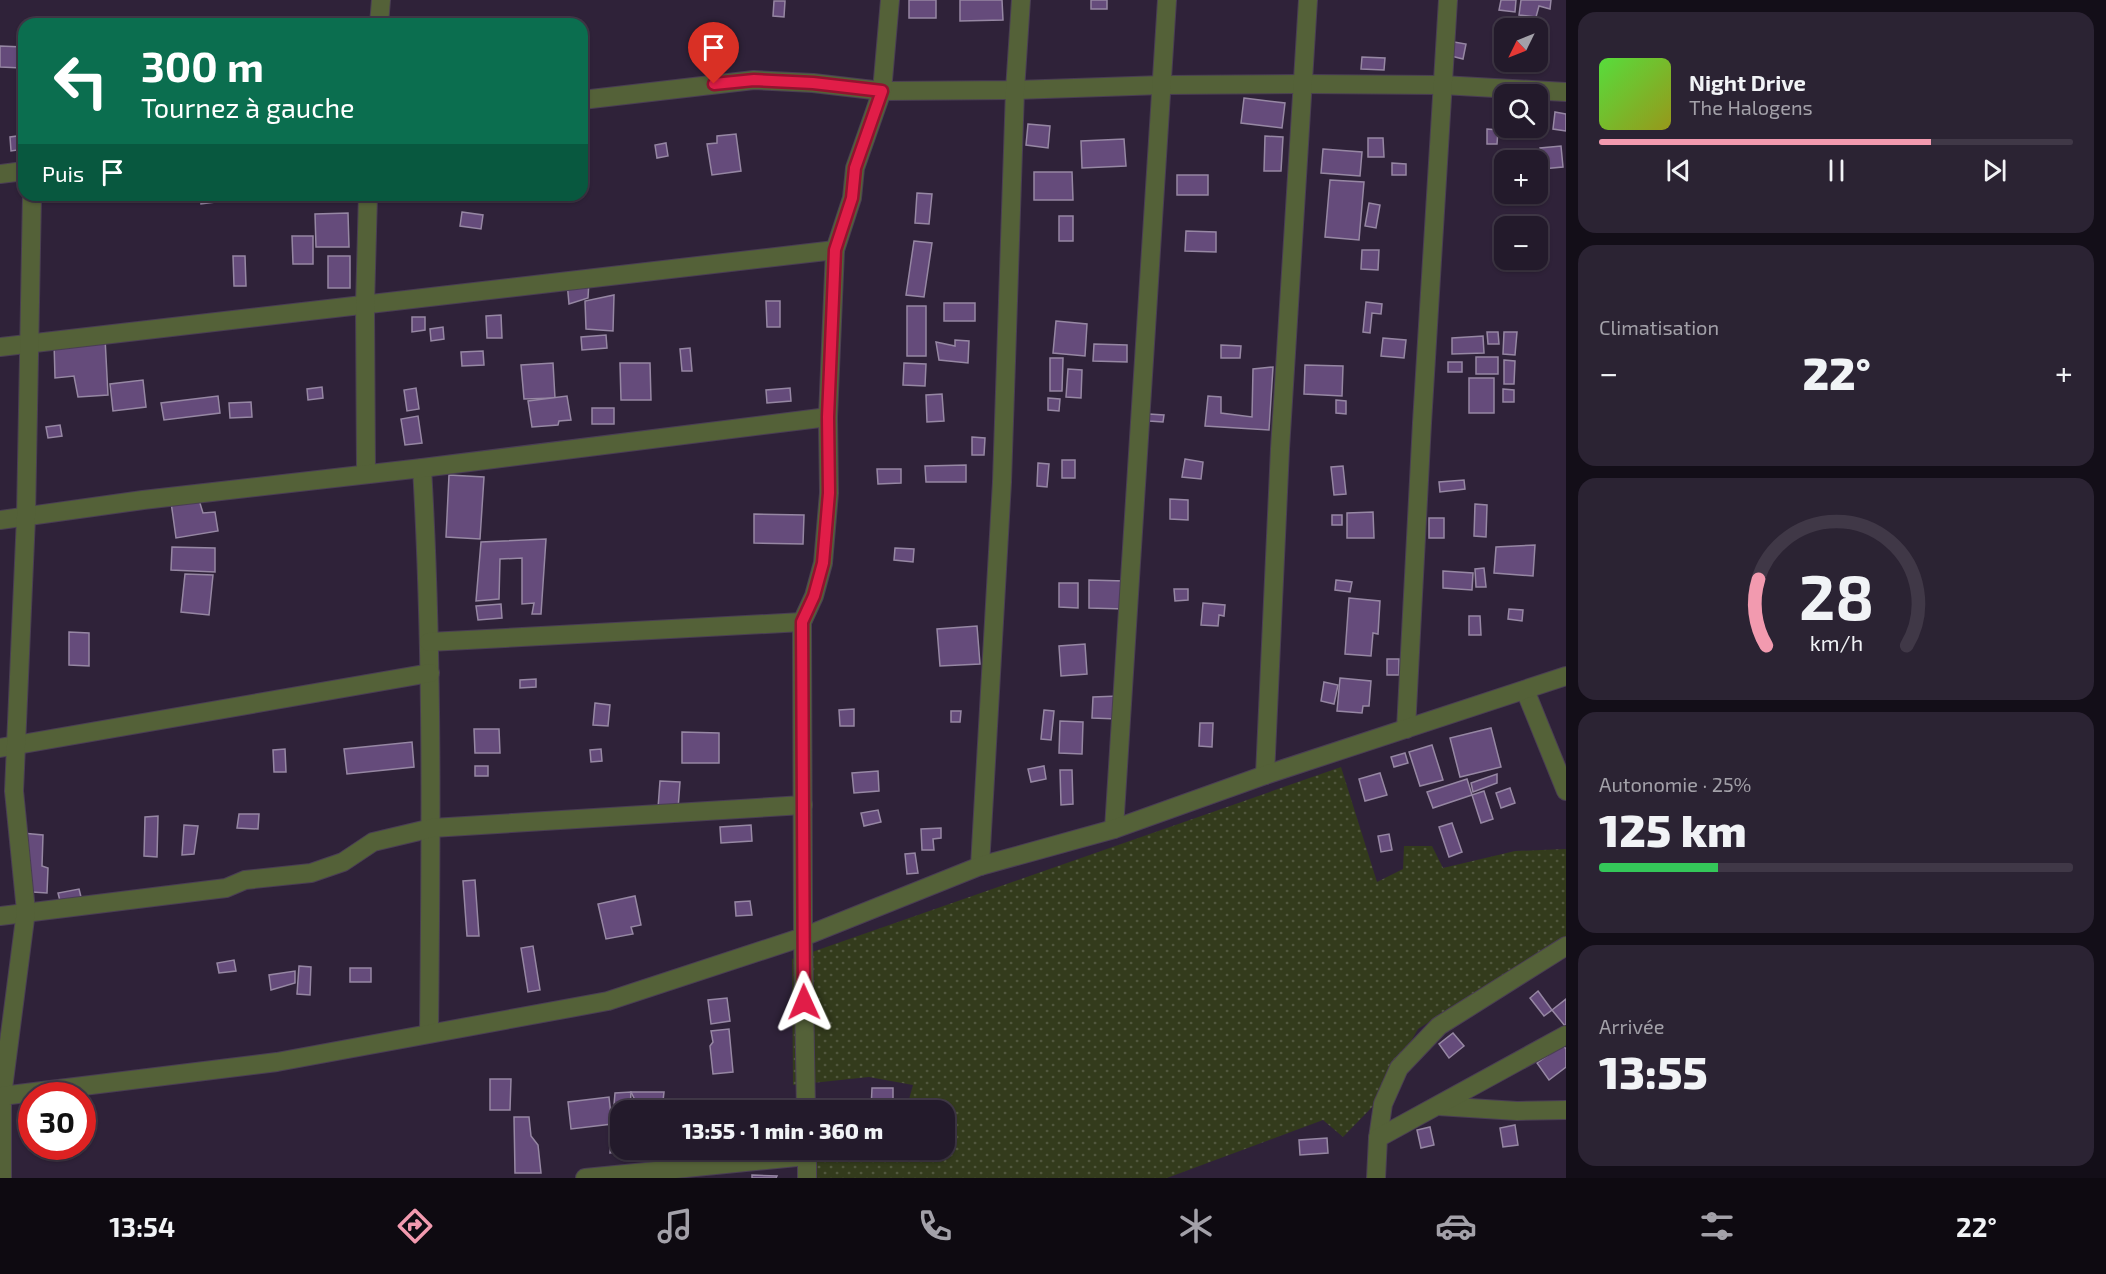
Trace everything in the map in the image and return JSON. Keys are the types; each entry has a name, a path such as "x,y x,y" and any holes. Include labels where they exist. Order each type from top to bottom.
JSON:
{"street":[{"path":"380,18 381,0"},
{"path":"806,1100 802,622 814,596 823,563 829,493 828,417 835,250 852,198 855,168 882,91 890,0"},
{"path":"980,866 1002,482 1015,90 1021,0"},
{"path":"1114,829 1167,0"},
{"path":"1265,775 1280,449 1308,0"},
{"path":"1406,729 1442,85 1449,0"},
{"path":"588,99 754,80 813,83 882,91 1304,84 1442,85 1566,92"},
{"path":"0,174 18,172"},
{"path":"2,1178 1,1097 26,911 8,747 26,517 32,201"},
{"path":"366,474 365,305 368,201"},
{"path":"0,347 835,250"},
{"path":"0,520 154,499 828,417"},
{"path":"422,468 428,578 432,828 429,1033"},
{"path":"429,642 802,622"},
{"path":"8,747 430,673"},
{"path":"1,1097 277,1062 608,1001 803,937 980,866 1114,829 1265,775 1566,676"},
{"path":"1525,690 1566,791"},
{"path":"0,916 226,888 245,880 311,873 343,862 374,842 432,828 803,805"},
{"path":"1376,1178 1383,1104 1399,1068 1439,1026 1566,946"},
{"path":"1378,1138 1566,1035"},
{"path":"1438,1106 1517,1111 1566,1110"},
{"path":"585,1178 745,1160"},
{"path":"807,1160 807,1178"}],"green space":[{"path":"1341,767 1377,882 1403,869 1404,846 1432,846 1443,868 1515,851 1566,849 1566,936 1418,1029 1376,1103 1343,1137 1323,1120 1167,1178 800,1178 800,1165 829,1160 955,1160 955,1100 909,1100 913,1085 869,1077 793,1085 792,959"}],"building":[{"path":"909,0 936,0 936,18 909,18"},
{"path":"960,0 1002,0 1003,20 960,21"},
{"path":"1091,0 1107,0 1107,9 1091,9"},
{"path":"1501,0 1516,0 1515,12 1499,10"},
{"path":"1521,0 1551,0 1550,9 1539,6 1536,17 1519,15"},
{"path":"774,1 785,1 784,17 773,16"},
{"path":"1454,42 1466,44 1463,59 1451,56"},
{"path":"0,46 18,47 18,68 0,67"},
{"path":"1362,57 1385,58 1384,70 1361,69"},
{"path":"1244,98 1285,103 1282,128 1241,123"},
{"path":"1555,112 1566,114 1566,131 1553,129"},
{"path":"1028,124 1050,126 1048,148 1026,145"},
{"path":"1487,129 1494,130 1497,144 1487,144"},
{"path":"736,134 741,171 712,175 707,144 717,143 717,136"},
{"path":"18,136 18,150 11,151 10,137"},
{"path":"1265,136 1283,137 1281,171 1264,171"},
{"path":"1368,138 1383,138 1384,157 1368,157"},
{"path":"1124,139 1126,166 1082,168 1081,141"},
{"path":"666,143 668,156 657,158 655,145"},
{"path":"1561,146 1563,167 1548,168 1548,150 1540,150 1540,148"},
{"path":"1323,149 1362,152 1360,176 1321,173"},
{"path":"1392,163 1406,164 1406,175 1392,175"},
{"path":"1034,172 1072,172 1073,200 1034,200"},
{"path":"1177,175 1208,175 1208,195 1177,195"},
{"path":"1330,180 1364,182 1359,240 1325,237"},
{"path":"917,193 932,194 929,224 915,223"},
{"path":"201,201 215,201 215,202 201,204"},
{"path":"1369,203 1380,205 1376,228 1365,226"},
{"path":"462,212 483,215 481,229 460,226"},
{"path":"348,213 349,247 316,247 315,214"},
{"path":"1059,216 1073,216 1073,241 1059,241"},
{"path":"1186,231 1216,232 1216,252 1185,251"},
{"path":"292,236 313,236 313,264 293,264"},
{"path":"914,241 932,243 924,297 906,295"},
{"path":"1362,250 1379,250 1378,270 1361,269"},
{"path":"233,256 245,256 246,286 234,286"},
{"path":"328,256 350,256 350,288 328,288"},
{"path":"589,281 588,298 569,304 567,282"},
{"path":"614,295 613,331 586,329 585,301"},
{"path":"766,301 780,301 780,327 767,327"},
{"path":"1366,302 1382,304 1381,314 1372,313 1370,333 1363,332"},
{"path":"944,303 975,303 975,321 944,321"},
{"path":"907,306 926,306 926,356 907,356"},
{"path":"501,315 502,338 487,338 486,316"},
{"path":"412,317 425,317 425,330 412,332"},
{"path":"1056,321 1087,324 1085,356 1053,353"},
{"path":"443,327 444,339 431,341 430,329"},
{"path":"1487,332 1498,332 1499,344 1488,344"},
{"path":"1504,332 1517,332 1515,355 1503,354"},
{"path":"606,335 607,348 582,350 581,337"},
{"path":"1483,336 1484,353 1452,354 1452,338"},
{"path":"105,338 108,395 78,397 74,376 55,378 54,342"},
{"path":"1383,338 1406,340 1404,358 1381,356"},
{"path":"955,340 969,341 968,363 939,360 936,342 955,346"},
{"path":"1094,344 1127,345 1127,362 1093,361"},
{"path":"1221,345 1241,346 1240,358 1221,358"},
{"path":"690,348 692,371 682,371 680,349"},
{"path":"483,351 484,365 462,366 461,352"},
{"path":"1476,357 1498,357 1498,374 1476,374"},
{"path":"1050,358 1063,358 1062,391 1050,391"},
{"path":"1504,360 1515,361 1514,384 1504,384"},
{"path":"1448,362 1462,362 1462,372 1448,372"},
{"path":"553,363 555,398 524,399 521,365"},
{"path":"620,363 650,363 651,400 621,400"},
{"path":"904,363 926,364 925,386 903,385"},
{"path":"1305,365 1343,366 1342,396 1304,394"},
{"path":"1273,367 1269,430 1205,426 1208,396 1221,397 1221,413 1252,417 1253,369"},
{"path":"1068,369 1082,370 1081,398 1066,397"},
{"path":"1469,378 1494,378 1494,413 1469,413"},
{"path":"143,380 146,407 113,411 110,384"},
{"path":"322,387 323,398 308,400 307,389"},
{"path":"416,388 419,409 407,411 404,390"},
{"path":"790,388 791,401 767,403 766,390"},
{"path":"1503,389 1514,390 1514,402 1503,402"},
{"path":"942,394 944,421 927,422 926,395"},
{"path":"218,396 220,413 164,420 161,403"},
{"path":"567,396 571,420 559,421 558,425 532,427 528,401"},
{"path":"1048,398 1060,399 1059,411 1048,410"},
{"path":"1336,400 1346,401 1346,414 1336,413"},
{"path":"251,402 252,417 230,418 229,403"},
{"path":"592,408 614,408 614,424 592,424"},
{"path":"1149,414 1164,415 1163,422 1149,421"},
{"path":"418,416 422,443 405,445 401,419"},
{"path":"60,425 62,436 48,438 46,427"},
{"path":"972,437 985,438 984,455 972,455"},
{"path":"1185,459 1203,462 1201,479 1182,477"},
{"path":"1062,460 1075,460 1075,478 1062,478"},
{"path":"1038,463 1049,464 1047,487 1037,486"},
{"path":"966,465 966,482 926,482 925,466"},
{"path":"1343,466 1346,494 1334,495 1331,467"},
{"path":"877,469 901,469 901,483 878,484"},
{"path":"449,475 484,477 480,539 446,537"},
{"path":"1464,480 1465,489 1440,492 1439,482"},
{"path":"1170,499 1188,500 1188,520 1170,519"},
{"path":"199,500 203,513 215,512 218,531 176,538 171,502"},
{"path":"1475,504 1487,505 1486,537 1474,536"},
{"path":"1373,512 1374,538 1347,538 1347,513"},
{"path":"754,514 804,515 803,544 754,543"},
{"path":"1332,515 1342,515 1342,525 1332,525"},
{"path":"1429,518 1444,518 1444,538 1429,538"},
{"path":"546,539 541,614 532,614 534,603 522,604 522,558 500,559 499,599 476,601 481,542"},
{"path":"1535,545 1533,576 1494,573 1496,547"},
{"path":"172,547 215,548 215,572 171,570"},
{"path":"895,548 914,549 913,562 894,560"},
{"path":"1484,568 1486,587 1476,587 1475,569"},
{"path":"1443,571 1473,573 1472,590 1443,588"},
{"path":"185,574 213,575 209,615 181,612"},
{"path":"1089,580 1125,581 1125,609 1089,608"},
{"path":"1336,580 1352,582 1350,592 1335,590"},
{"path":"1059,583 1078,583 1078,608 1059,607"},
{"path":"1174,589 1188,589 1188,600 1175,601"},
{"path":"1349,598 1380,601 1378,634 1373,633 1371,656 1345,654"},
{"path":"1203,603 1225,605 1224,616 1219,615 1218,626 1201,625"},
{"path":"501,604 502,618 478,620 476,606"},
{"path":"1509,609 1523,610 1522,621 1508,619"},
{"path":"1469,616 1480,616 1481,635 1469,635"},
{"path":"977,626 980,664 940,666 937,629"},
{"path":"69,632 89,633 89,666 69,665"},
{"path":"1085,644 1087,674 1061,676 1059,646"},
{"path":"1387,659 1399,659 1399,675 1387,675"},
{"path":"1340,678 1371,681 1369,706 1363,706 1362,713 1337,711"},
{"path":"536,679 536,687 520,688 520,680"},
{"path":"1324,682 1338,685 1334,704 1321,701"},
{"path":"1118,696 1118,719 1092,718 1093,697"},
{"path":"595,703 610,705 608,726 593,725"},
{"path":"854,709 854,726 840,726 839,710"},
{"path":"1044,710 1054,711 1051,740 1041,739"},
{"path":"951,711 961,711 960,722 951,722"},
{"path":"1060,721 1083,722 1082,754 1059,753"},
{"path":"1200,723 1213,723 1212,747 1199,746"},
{"path":"1491,728 1501,767 1460,777 1450,738"},
{"path":"474,729 499,729 500,753 475,753"},
{"path":"682,732 719,733 719,763 682,763"},
{"path":"412,742 414,767 347,774 344,749"},
{"path":"1432,745 1443,780 1420,786 1409,752"},
{"path":"285,749 286,772 274,772 273,750"},
{"path":"601,749 602,761 591,762 590,750"},
{"path":"1405,753 1408,763 1394,767 1391,757"},
{"path":"475,766 488,766 488,776 475,776"},
{"path":"1044,766 1046,779 1031,782 1028,769"},
{"path":"1060,770 1072,770 1073,804 1061,805"},
{"path":"878,771 879,791 854,793 852,773"},
{"path":"1380,773 1387,795 1365,801 1359,779"},
{"path":"1497,774 1497,783 1473,792 1471,783"},
{"path":"1467,779 1472,795 1433,808 1427,792"},
{"path":"660,781 680,782 678,809 658,808"},
{"path":"1510,788 1515,803 1501,808 1496,793"},
{"path":"1484,791 1493,819 1481,823 1472,795"},
{"path":"878,810 881,822 864,826 861,813"},
{"path":"239,814 259,814 258,829 237,828"},
{"path":"158,816 157,857 144,856 145,817"},
{"path":"1452,823 1462,852 1449,857 1439,827"},
{"path":"184,825 198,826 194,854 182,855"},
{"path":"751,825 752,841 721,843 720,827"},
{"path":"941,828 941,838 933,839 934,850 922,850 921,829"},
{"path":"22,833 43,835 42,866 48,868 47,893 17,891"},
{"path":"1389,834 1392,850 1381,852 1378,836"},
{"path":"915,853 918,873 907,874 905,854"},
{"path":"475,880 479,936 467,936 463,881"},
{"path":"79,889 82,901 61,905 58,893"},
{"path":"635,896 641,925 631,927 633,934 606,939 598,904"},
{"path":"750,901 752,915 736,916 735,902"},
{"path":"533,946 540,990 528,992 521,948"},
{"path":"234,960 236,971 219,973 217,963"},
{"path":"299,966 311,967 310,995 297,994"},
{"path":"350,968 371,968 371,982 350,982"},
{"path":"295,971 295,983 271,990 269,975"},
{"path":"1538,991 1552,1010 1544,1016 1530,998"},
{"path":"727,998 730,1021 711,1024 708,1000"},
{"path":"1566,999 1566,1025 1565,1026 1552,1010"},
{"path":"729,1029 733,1072 713,1074 711,1031"},
{"path":"1453,1033 1464,1046 1449,1058 1439,1044"},
{"path":"1563,1045 1566,1049 1566,1067 1549,1080 1537,1063"},
{"path":"490,1079 511,1079 510,1110 490,1110"},
{"path":"872,1088 893,1088 893,1100 871,1100"},
{"path":"631,1092 664,1092 663,1100 635,1100"},
{"path":"631,1092 631,1100 614,1100 615,1093"},
{"path":"609,1097 610,1124 571,1129 568,1102"},
{"path":"514,1117 529,1117 531,1136 538,1145 541,1173 515,1173"},
{"path":"1515,1125 1518,1145 1503,1147 1500,1128"},
{"path":"1430,1127 1434,1145 1421,1148 1417,1130"},
{"path":"1327,1138 1328,1153 1300,1155 1299,1140"},
{"path":"752,1175 777,1176 776,1178 752,1178"}],"route":[{"path":"714,84 754,80 813,83 882,91 855,168 847,219 835,250 828,417 829,493 823,563 814,596 802,622 804,1002"}]}
